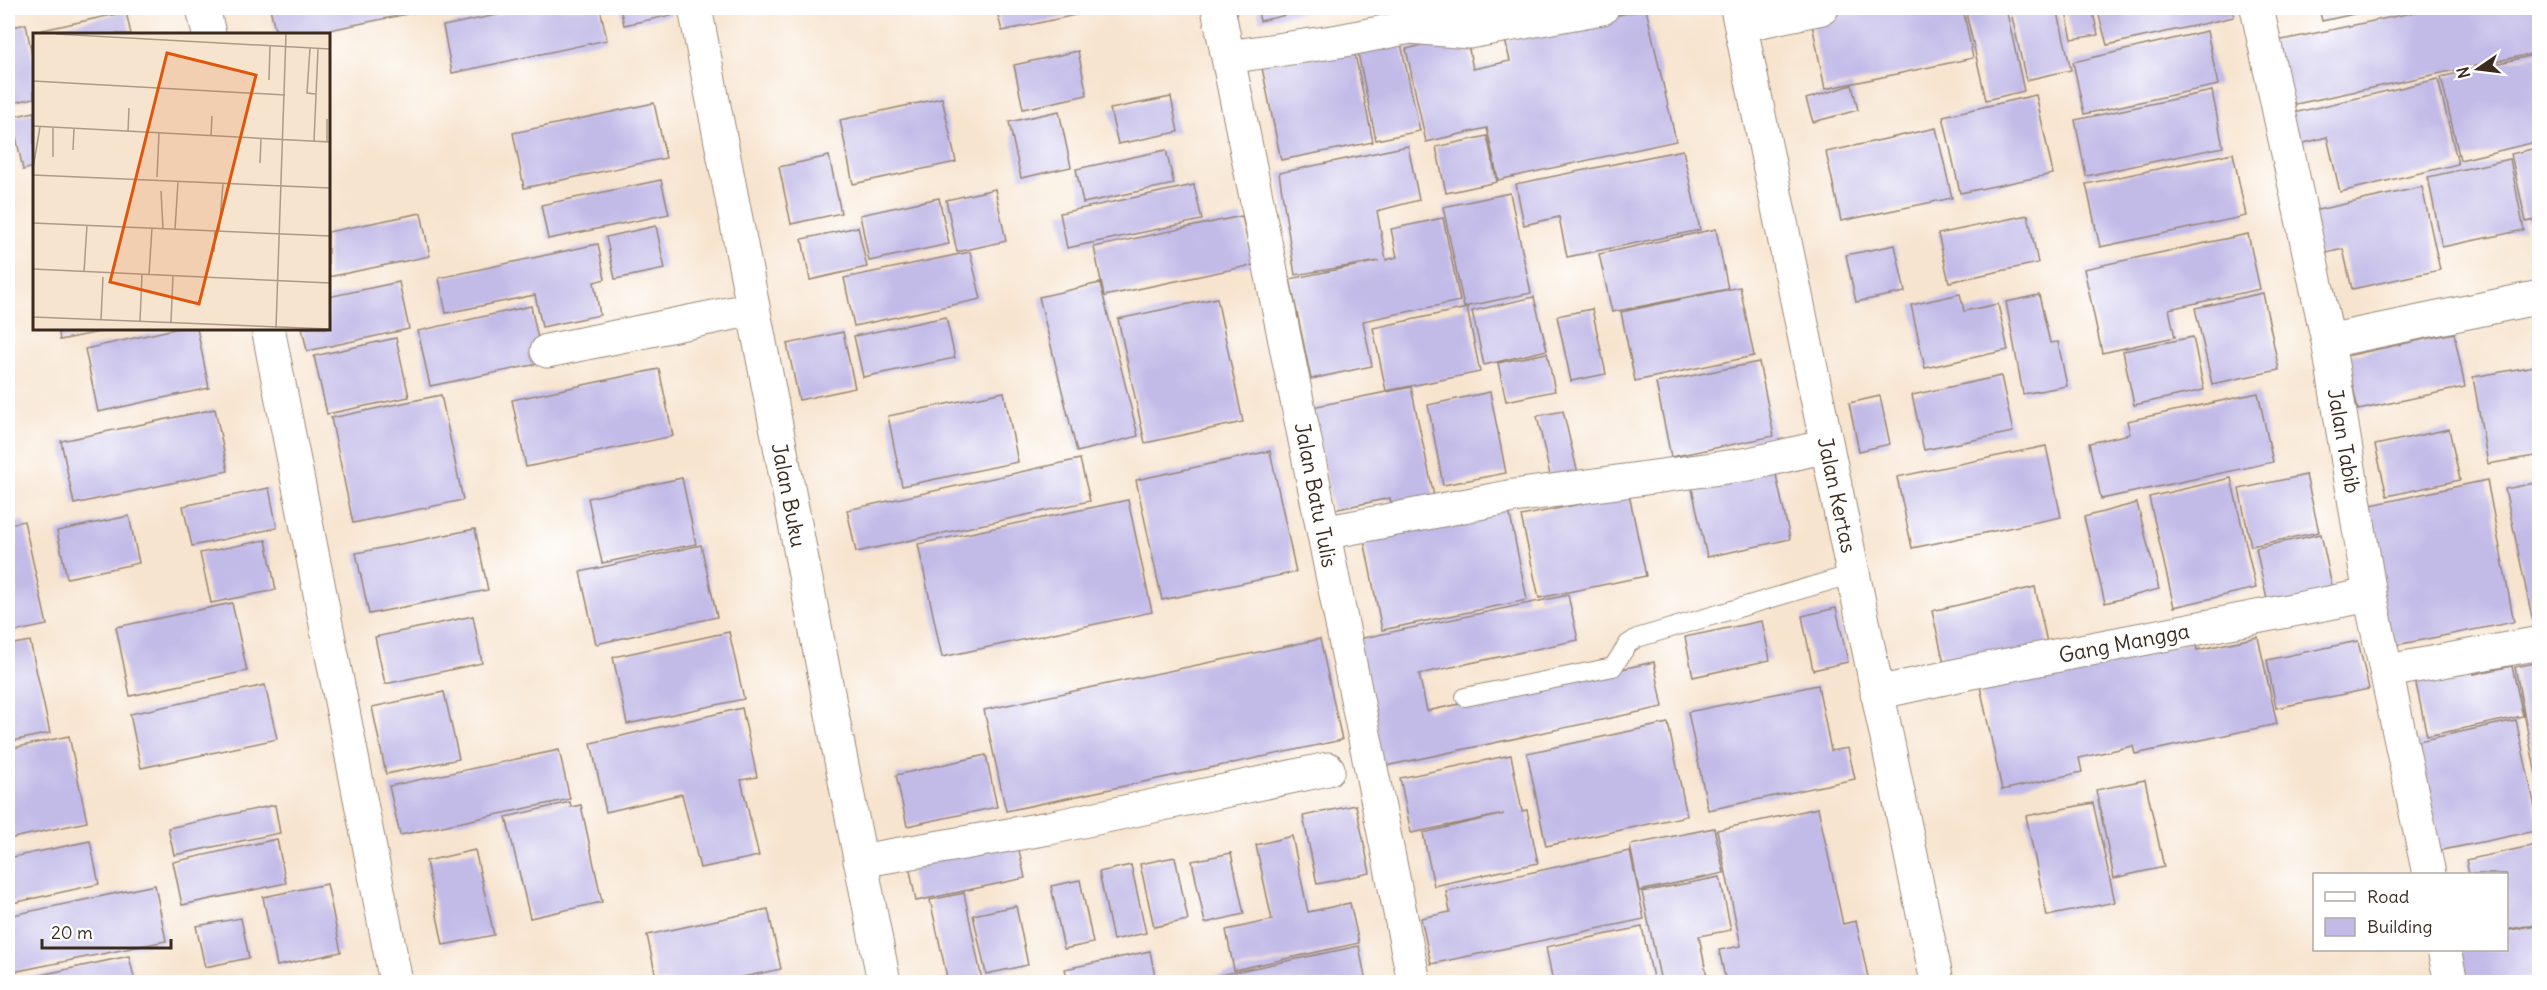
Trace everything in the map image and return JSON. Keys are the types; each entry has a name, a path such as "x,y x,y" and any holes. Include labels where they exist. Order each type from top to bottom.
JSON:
{"street":[{"path":"203,8 209,33"},
{"name":"Jalan Buku","path":"695,8 884,982"},
{"name":"Jalan Batu Tulis","path":"1218,8 1414,982"},
{"path":"1228,57 1339,41 1410,27 1469,32 1602,8"},
{"path":"1739,16 1822,8"},
{"name":"Jalan Tabib","path":"2257,8 2328,341 2370,595 2388,671 2429,873"},
{"name":"Jalan Kertas","path":"1739,16 1937,982"},
{"path":"2328,341 2540,297"},
{"path":"547,351 753,309"},
{"path":"268,330 315,558 396,982"},
{"path":"1324,533 1514,496 1749,464 1827,446"},
{"name":"Gang Mangga","path":"1877,693 1983,670 2370,595"},
{"path":"2388,671 2540,643"},
{"path":"860,861 1050,828 1328,769"},
{"path":"2444,951 2451,982"}],"lane":[{"path":"1466,697 1613,667 1628,644 1637,638 1853,574"}],"building":[{"path":"270,8 416,8 417,12 315,33 276,33"},
{"path":"530,8 600,8 607,40 452,73 443,26"},
{"path":"620,8 670,8 672,15 624,25"},
{"path":"996,8 1079,8 1080,14 1002,31"},
{"path":"1257,8 1317,8 1260,21"},
{"path":"1467,8 1520,8 1470,19"},
{"path":"1840,8 1963,8 1973,58 1825,89 1810,14"},
{"path":"1965,8 2006,8 2024,91 1986,100"},
{"path":"2010,8 2057,8 2071,70 2026,80"},
{"path":"2065,8 2092,8 2098,35 2072,39"},
{"path":"2097,8 2232,8 2234,17 2107,45"},
{"path":"2319,8 2381,8 2322,21"},
{"path":"2435,8 2540,8 2540,52 2282,107 2268,43"},
{"path":"1646,9 1676,141 1498,180 1487,128 1426,142 1406,49 1466,35 1473,69 1510,61 1505,40"},
{"path":"126,12 131,33 43,33 42,30"},
{"path":"26,24 33,61 33,98 8,104 8,28"},
{"path":"2207,31 2218,85 2084,114 2073,62"},
{"path":"1353,44 1373,142 1281,160 1261,63"},
{"path":"1401,44 1420,131 1376,140 1358,53"},
{"path":"1078,51 1087,95 1023,109 1014,65"},
{"path":"2538,54 2540,141 2460,160 2441,77"},
{"path":"2438,79 2458,164 2340,192 2327,137 2293,146 2285,115"},
{"path":"1852,85 1858,110 1813,122 1806,99"},
{"path":"2212,91 2223,147 2086,176 2075,120"},
{"path":"2036,95 2053,174 1960,193 1943,116"},
{"path":"1171,97 1178,132 1118,144 1110,109"},
{"path":"942,98 956,162 853,184 840,120"},
{"path":"654,103 666,158 524,188 513,133"},
{"path":"1059,111 1071,167 1021,178 1009,122"},
{"path":"33,112 33,167 23,170 12,117"},
{"path":"1936,128 1952,198 1841,221 1826,152"},
{"path":"1487,136 1497,182 1446,193 1436,147"},
{"path":"1408,146 1419,200 1377,211 1386,260 1397,257 1391,229 1443,218 1460,301 1363,321 1372,366 1311,379 1290,279 1379,261 1295,275 1279,173"},
{"path":"2540,147 2540,219 2526,222 2511,154"},
{"path":"1166,150 1174,184 1083,203 1076,169"},
{"path":"1683,150 1700,230 1567,257 1559,217 1524,225 1516,184"},
{"path":"2233,153 2246,216 2100,247 2086,184"},
{"path":"829,156 841,213 791,224 779,167"},
{"path":"2510,159 2524,230 2442,247 2428,177"},
{"path":"661,180 669,214 548,239 541,205"},
{"path":"1194,185 1202,220 1067,248 1060,213"},
{"path":"2422,187 2440,270 2352,289 2343,249 2314,256 2304,213"},
{"path":"995,189 1006,241 957,252 946,200"},
{"path":"1510,193 1531,293 1464,307 1443,207"},
{"path":"939,198 949,244 869,261 860,215"},
{"path":"421,213 430,256 330,277 330,232"},
{"path":"2028,215 2038,263 1949,282 1938,234"},
{"path":"1242,216 1253,265 1104,296 1094,247"},
{"path":"656,226 665,269 615,279 606,237"},
{"path":"858,227 867,267 810,280 802,239"},
{"path":"1716,229 1728,289 1612,312 1599,254"},
{"path":"2248,234 2260,289 2169,309 2175,337 2102,353 2084,269"},
{"path":"598,244 605,279 594,282 600,315 542,327 535,295 446,313 439,278"},
{"path":"1895,245 1905,292 1856,302 1846,255"},
{"path":"970,252 981,299 854,326 844,278"},
{"path":"399,282 409,329 307,351 302,330 330,330 330,297"},
{"path":"1100,283 1138,436 1077,452 1039,297"},
{"path":"1740,287 1754,356 1635,381 1621,312"},
{"path":"2263,293 2279,370 2212,384 2195,308"},
{"path":"1960,294 1964,311 1998,304 2008,350 1925,368 1911,305"},
{"path":"2039,295 2050,343 2058,342 2067,386 2023,394 2006,302"},
{"path":"1534,297 1547,350 1484,365 1472,311"},
{"path":"1217,298 1243,422 1145,443 1118,319"},
{"path":"531,306 543,363 430,386 418,331"},
{"path":"1467,308 1480,372 1386,391 1373,328"},
{"path":"1592,309 1606,374 1571,381 1557,316"},
{"path":"946,317 955,358 863,377 854,336"},
{"path":"58,330 109,330 60,340"},
{"path":"170,330 197,330 209,388 98,412 85,349"},
{"path":"843,332 855,388 799,400 787,344"},
{"path":"2454,333 2465,387 2358,410 2346,356"},
{"path":"2193,337 2204,390 2134,405 2123,351"},
{"path":"396,338 409,397 327,414 314,356"},
{"path":"1547,353 1555,391 1506,401 1498,363"},
{"path":"1759,362 1774,436 1671,457 1656,383"},
{"path":"2540,365 2540,455 2488,464 2473,377"},
{"path":"659,369 673,436 526,467 512,400"},
{"path":"2001,376 2013,432 1924,450 1912,395"},
{"path":"1411,387 1436,506 1394,515 1390,498 1333,510 1312,407"},
{"path":"1004,392 1018,462 902,486 888,416"},
{"path":"1490,392 1506,473 1443,485 1428,405"},
{"path":"2258,393 2273,462 2101,499 2089,443 2130,434 2127,421"},
{"path":"441,395 463,500 353,523 331,418"},
{"path":"1880,396 1890,444 1859,451 1849,403"},
{"path":"215,409 228,471 74,504 61,441"},
{"path":"1563,411 1579,478 1552,484 1537,416"},
{"path":"2449,429 2460,480 2387,496 2375,445"},
{"path":"2046,446 2061,517 1912,548 1897,477"},
{"path":"1270,451 1296,572 1162,600 1136,480"},
{"path":"1080,459 1090,501 856,552 847,510"},
{"path":"1774,466 1790,539 1707,557 1691,484"},
{"path":"2306,475 2319,532 2251,546 2239,489"},
{"path":"682,478 696,544 602,563 588,498"},
{"path":"2231,478 2256,588 2174,607 2149,497"},
{"path":"2487,480 2514,622 2386,647 2362,507"},
{"path":"2540,482 2540,626 2534,627 2505,489"},
{"path":"269,488 277,528 192,546 183,506"},
{"path":"1629,494 1646,576 1539,598 1521,516"},
{"path":"1128,500 1152,612 942,657 918,544"},
{"path":"2137,503 2159,589 2105,603 2084,517"},
{"path":"1508,505 1527,600 1382,630 1363,535"},
{"path":"129,516 139,563 67,578 57,531"},
{"path":"24,521 47,625 8,633 8,524"},
{"path":"475,529 488,590 369,614 356,553"},
{"path":"2321,534 2334,596 2269,609 2256,548"},
{"path":"266,540 276,590 211,603 200,553"},
{"path":"701,545 717,617 596,644 580,572"},
{"path":"2035,587 2049,652 1947,676 1932,611"},
{"path":"1568,595 1578,640 1419,674 1427,711 1654,662 1663,707 1376,768 1349,641"},
{"path":"232,603 247,671 130,696 116,627"},
{"path":"1836,608 1848,662 1813,670 1802,616"},
{"path":"473,616 482,663 385,684 375,637"},
{"path":"1762,621 1770,660 1693,677 1685,637"},
{"path":"729,632 744,699 627,724 613,657"},
{"path":"2258,637 2277,724 2135,754 2133,746 2079,758 2082,772 2002,790 1980,686 2195,641 2197,650"},
{"path":"1320,639 1342,740 1006,811 984,710"},
{"path":"30,641 50,733 8,742 8,645"},
{"path":"2358,641 2369,689 2276,708 2267,660"},
{"path":"2540,662 2540,784 2538,785 2515,667"},
{"path":"2512,666 2523,716 2427,736 2415,679 2472,667 2474,674"},
{"path":"265,685 277,739 141,768 130,714"},
{"path":"1818,685 1831,751 1848,748 1855,779 1708,810 1688,712"},
{"path":"444,692 459,759 386,774 372,707"},
{"path":"742,708 757,777 741,780 759,856 700,868 682,794 606,812 591,743"},
{"path":"2516,720 2540,830 2438,851 2414,742"},
{"path":"1668,723 1687,816 1546,846 1527,753"},
{"path":"69,736 87,822 8,839 8,749"},
{"path":"559,750 570,799 400,835 389,786"},
{"path":"986,755 997,807 907,826 896,775"},
{"path":"1511,755 1522,811 1527,810 1538,863 1434,886 1423,833 1504,814 1411,833 1400,778"},
{"path":"2145,780 2164,867 2114,878 2096,790"},
{"path":"570,802 571,807 581,805 602,902 530,918 506,817"},
{"path":"2093,803 2115,902 2047,916 2026,816"},
{"path":"275,805 280,833 174,855 168,828"},
{"path":"1356,805 1370,873 1317,884 1303,816"},
{"path":"1818,808 1843,924 1856,921 1869,982 1726,982 1719,950 1741,946 1717,830"},
{"path":"1714,828 1724,873 1639,891 1630,845"},
{"path":"1292,836 1308,912 1350,903 1359,943 1234,970 1226,930 1272,920 1256,845"},
{"path":"1016,837 1025,878 916,901 908,860"},
{"path":"277,839 286,883 182,905 173,862"},
{"path":"90,841 99,884 8,904 8,858"},
{"path":"2540,844 2540,923 2508,930 2508,873 2469,873 2466,860"},
{"path":"475,850 494,935 443,945 426,861"},
{"path":"1630,851 1644,919 1431,964 1421,918 1450,912 1446,891"},
{"path":"1231,853 1244,914 1205,923 1192,861"},
{"path":"1175,857 1188,920 1154,927 1140,864"},
{"path":"1131,865 1146,933 1113,940 1099,872"},
{"path":"1720,877 1731,930 1699,936 1708,982 1661,982 1642,892"},
{"path":"1080,880 1093,943 1064,949 1051,886"},
{"path":"327,884 341,952 277,966 263,897"},
{"path":"155,885 166,941 8,973 8,916"},
{"path":"964,893 982,980 948,982 930,900"},
{"path":"1016,906 1028,965 986,974 973,915"},
{"path":"768,909 781,969 720,982 657,982 647,935"},
{"path":"241,918 249,958 205,967 196,926"},
{"path":"2540,924 2540,976 2511,982 2455,982 2448,951 2508,951 2508,931"},
{"path":"1642,927 1654,982 1553,982 1546,947"},
{"path":"1359,946 1366,982 1207,982 1206,978"},
{"path":"1150,951 1156,982 1068,982 1065,969"},
{"path":"129,956 135,982 8,982"},
{"path":"529,977 530,982 508,982 508,981"}]}
